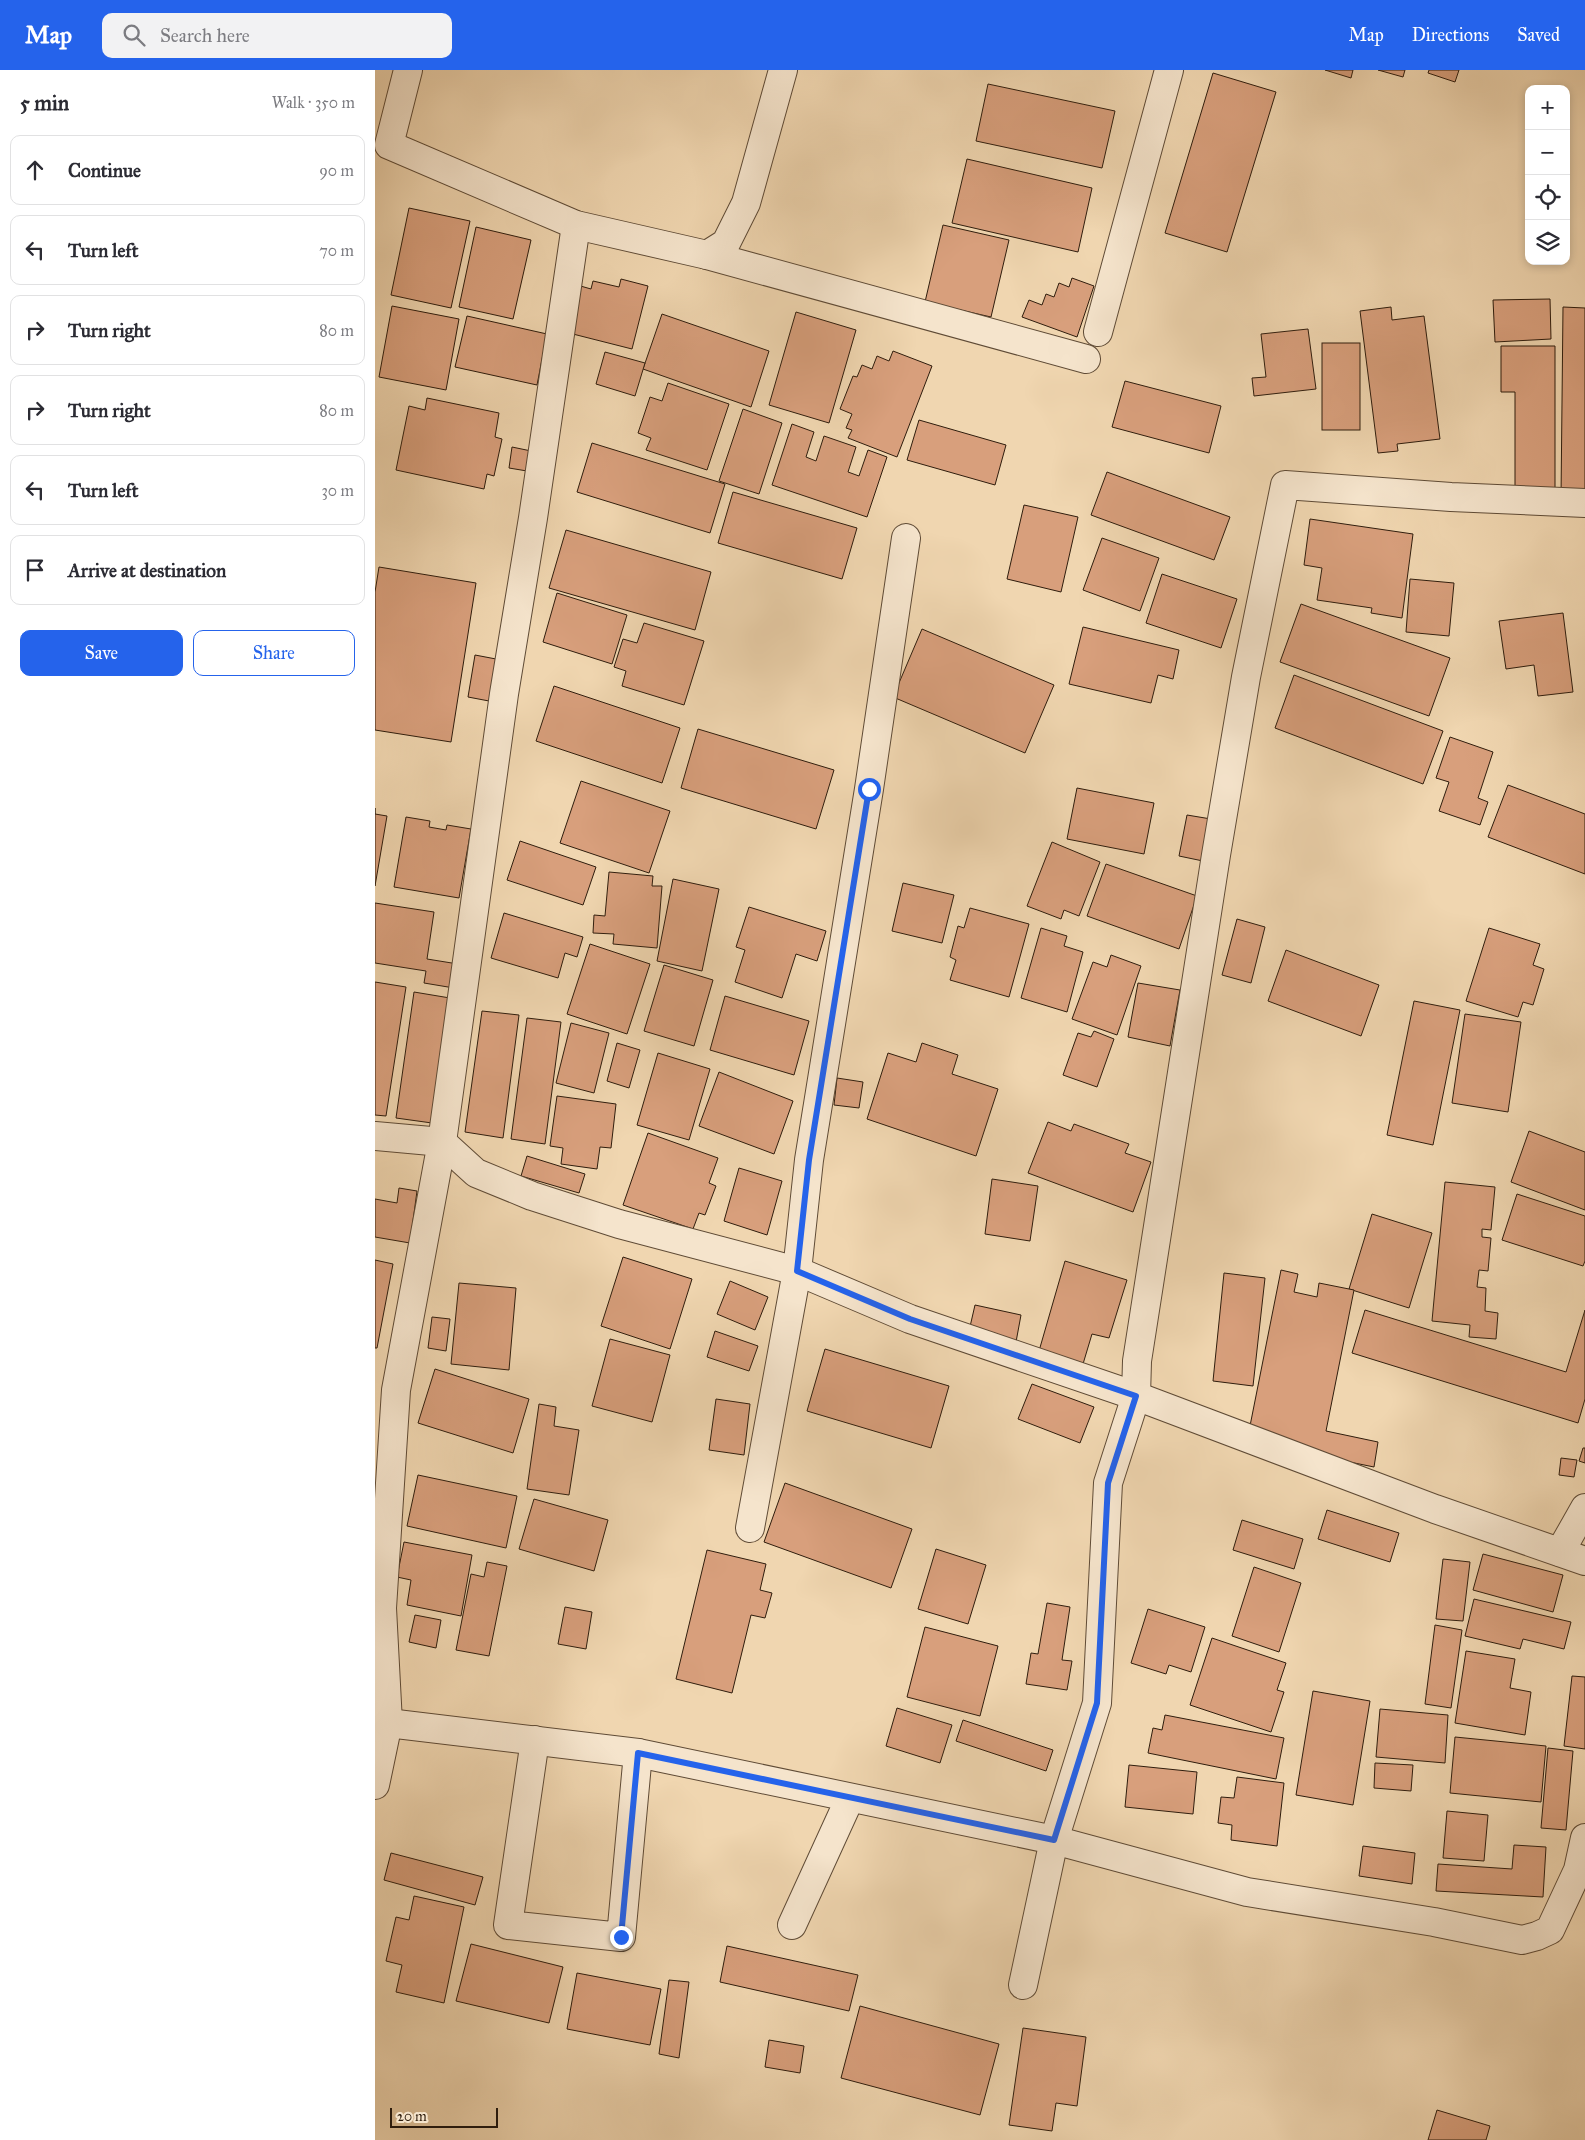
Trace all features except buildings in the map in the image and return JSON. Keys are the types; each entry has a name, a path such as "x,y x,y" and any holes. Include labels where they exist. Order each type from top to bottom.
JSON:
{"street":[{"path":"408,70 389,145 576,225 707,255 1086,359"},
{"path":"707,255 727,243 746,203 783,70"},
{"path":"1097,332 1169,70"},
{"path":"375,1785 381,1720 382,1608 396,1390 443,1142 504,694 533,518 576,225"},
{"path":"1023,1984 1054,1840 1097,1703 1108,1483 1136,1396 1137,1361 1215,855 1246,677 1285,485 1451,497 1585,503"},
{"path":"750,1528 797,1271 809,1160 869,789 906,538"},
{"path":"375,1136 443,1142 477,1173 532,1196 619,1224 797,1271 910,1319 1136,1396 1398,1495 1573,1557 1585,1508"},
{"path":"381,1720 638,1753 1054,1840 1247,1892 1434,1922 1522,1940 1549,1930 1578,1870 1585,1838"},
{"path":"535,1740 507,1925 621,1937 638,1753"},
{"path":"791,1925 851,1798"}],"route":[{"path":"621,1937 638,1753 1054,1840 1097,1703 1108,1483 1136,1396 910,1319 797,1271 809,1160 869,789"}]}
